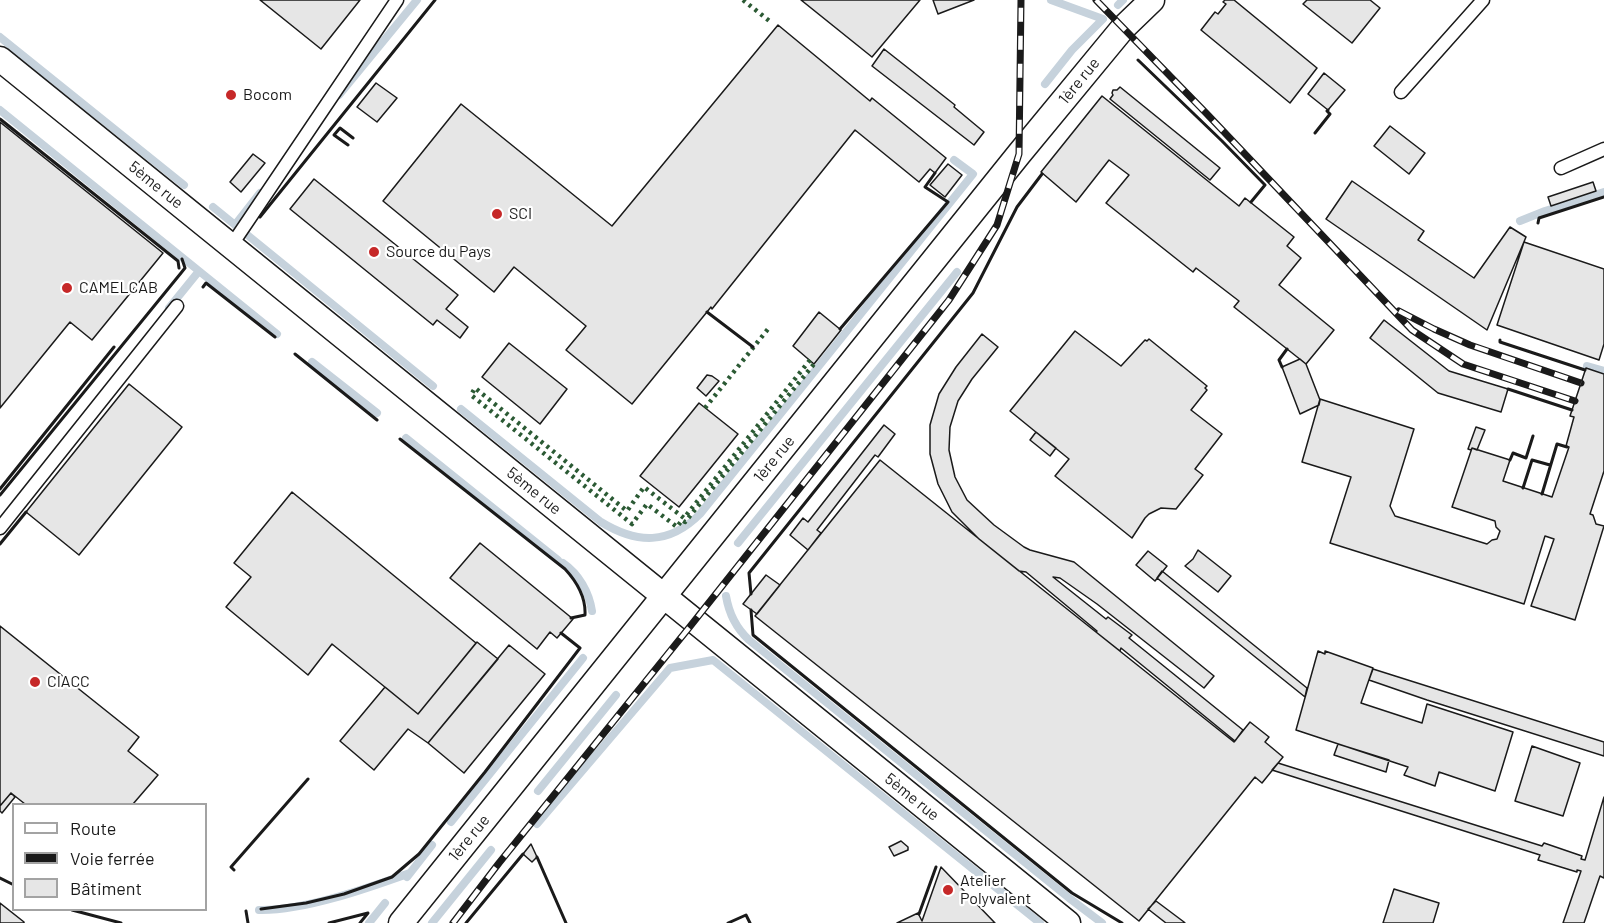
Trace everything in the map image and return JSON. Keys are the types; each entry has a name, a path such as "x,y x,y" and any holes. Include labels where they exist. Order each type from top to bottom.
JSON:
{"street":[{"name":"1ère rue","path":"401,923 1034,136 1123,28 1152,0"},
{"name":"5ème rue","path":"0,59 1068,923"}],"lane":[{"path":"231,246 397,0"},
{"path":"1401,92 1483,0"},
{"path":"1561,168 1604,150"},
{"path":"0,528 177,306"}],"building":[{"path":"260,0 360,0 321,49"},
{"path":"801,0 920,0 872,57"},
{"path":"933,0 974,0 938,14"},
{"path":"1234,0 1317,68 1290,103 1201,30 1215,12 1218,14 1226,4 1223,2"},
{"path":"1307,0 1370,0 1380,8 1352,43 1303,4"},
{"name":"SCI","path":"778,25 870,101 872,98 946,158 935,173 930,169 919,182 855,130 712,309 711,307 632,404 566,350 586,326 514,267 494,292 383,201 461,104 612,226"},
{"path":"884,49 955,105 954,107 984,132 974,145 872,66"},
{"path":"1324,73 1345,90 1328,110 1308,94"},
{"path":"376,83 397,98 377,122 357,107"},
{"path":"1120,87 1220,168 1210,180 1110,99 1113,90"},
{"path":"1102,96 1239,206 1245,198 1294,237 1287,246 1301,258 1279,285 1334,330 1306,364 1234,307 1239,301 1196,268 1193,272 1106,203 1129,175 1109,160 1076,202 1041,172"},
{"name":"CAMELCAB","path":"0,122 163,253 92,340 70,322 0,408"},
{"path":"1390,126 1425,153 1409,174 1374,146"},
{"path":"253,154 265,163 241,192 230,182"},
{"path":"948,164 962,175 945,197 930,185"},
{"name":"Source du Pays","path":"314,179 458,295 446,309 468,327 460,338 437,320 433,325 290,209"},
{"path":"1352,181 1424,231 1418,240 1474,278 1510,227 1526,237 1487,330 1326,219"},
{"path":"1593,182 1596,191 1551,206 1548,197"},
{"path":"1524,242 1604,269 1604,344 1599,360 1497,325"},
{"path":"819,312 841,330 814,364 793,346"},
{"path":"1384,320 1449,371 1508,389 1501,412 1438,393 1370,338"},
{"path":"1075,331 1121,366 1145,340 1149,339 1207,386 1205,388 1207,390 1191,410 1222,434 1195,469 1203,475 1176,509 1161,508 1149,514 1132,538 1055,476 1069,459 1010,411"},
{"path":"982,334 998,347 972,379 958,401 950,427 949,450 955,477 967,500 994,525 1024,547 1074,562 1214,676 1204,688 1097,604 1060,578 1053,577 1106,619 1108,617 1132,635 1129,638 1243,730 1235,741 1121,648 1120,651 1096,632 1026,572 1019,571 979,539 952,512 938,484 930,454 930,425 939,394 956,367"},
{"path":"509,343 567,389 540,424 482,377"},
{"path":"1300,359 1306,364 1320,400 1319,405 1300,414 1282,367"},
{"path":"1586,368 1604,374 1604,471 1590,514 1593,515 1596,524 1604,526 1575,620 1531,606 1554,539 1545,536 1524,604 1330,543 1351,477 1302,462 1320,399 1414,429 1390,506 1395,516 1487,544 1497,539 1500,531 1495,521 1452,507 1472,448 1510,460 1503,481 1552,497 1569,447 1566,446 1574,417 1570,416"},
{"path":"707,375 719,381 706,396 697,388"},
{"path":"129,384 182,427 79,555 26,512"},
{"path":"699,403 738,434 679,507 640,476"},
{"path":"884,425 895,434 878,457 875,455 817,530 821,533 808,550 790,535 803,518 808,522"},
{"path":"1476,427 1485,430 1477,450 1472,448 1471,450 1468,449"},
{"path":"1036,432 1056,448 1050,456 1030,440"},
{"path":"880,460 1234,742 1250,722 1269,737 1265,742 1283,757 1262,783 1255,777 1139,921 755,616"},
{"path":"292,492 476,643 418,714 332,644 308,675 226,607 251,577 234,563"},
{"path":"480,543 573,619 557,638 550,632 537,649 450,578"},
{"path":"1198,550 1231,576 1218,592 1185,566"},
{"path":"1148,551 1167,566 1155,581 1136,565"},
{"path":"1162,571 1307,688 1305,697 1157,578"},
{"path":"766,575 780,585 757,614 743,604"},
{"name":"CIACC","path":"0,626 139,737 128,751 158,775 134,803 24,803 11,793 0,806"},
{"path":"477,642 498,659 428,743 408,729 374,770 340,741 385,687 418,714"},
{"path":"509,645 545,674 464,773 428,743"},
{"path":"1318,651 1325,654 1325,651 1373,668 1361,703 1422,723 1427,704 1513,732 1495,791 1439,772 1435,786 1404,775 1408,767 1296,730"},
{"path":"1373,669 1604,742 1604,756 1369,680"},
{"path":"1338,744 1389,760 1386,772 1334,755"},
{"path":"1532,746 1580,763 1563,816 1515,801"},
{"path":"1278,763 1542,846 1544,843 1582,856 1581,859 1585,860 1604,797 1604,878 1600,876 1584,923 1563,923 1581,871 1577,870 1577,872 1538,860 1540,855 1272,770"},
{"path":"11,793 15,797 2,813 0,806"},
{"path":"901,841 908,847 908,850 894,856 889,847"},
{"path":"531,844 537,857 532,862 523,854"},
{"name":"Atelier Polyvalent","path":"941,867 995,923 897,923 918,913 922,921"},
{"path":"1394,889 1439,903 1433,923 1383,923"},
{"path":"1156,901 1185,923 1166,923 1148,909"},
{"path":"0,903 24,922 24,923 0,923"}],"waterway":[{"path":"339,95 417,0"},
{"path":"1045,84 1072,50 1103,19 1051,0"},
{"path":"1118,5 1123,0"},
{"path":"0,37 184,185"},
{"path":"0,110 199,271"},
{"path":"461,409 601,522 614,529 640,537 665,536 677,531 700,514 973,174 954,160"},
{"path":"1520,221 1604,192"},
{"path":"235,225 260,193"},
{"path":"213,207 433,386"},
{"path":"169,308 199,271 277,334"},
{"path":"738,543 957,272"},
{"path":"312,362 377,413"},
{"path":"1587,368 1587,366 1604,371"},
{"path":"406,438 558,560"},
{"path":"563,563 574,572 582,584 592,611"},
{"path":"726,596 734,620 749,640 1102,923"},
{"path":"451,822 583,658"},
{"path":"537,824 670,668 713,660 1040,923"},
{"path":"538,791 616,695"},
{"path":"407,877 432,845"},
{"path":"432,923 491,850"},
{"path":"259,910 315,903 356,892 410,873"},
{"path":"369,923 385,903"}],"railway":[{"path":"453,923 949,300 997,225 1019,154 1021,0"},
{"path":"1096,0 1412,330 1463,364 1575,401"},
{"path":"1399,311 1470,345 1581,383"}],"hedge":[{"path":"743,0 772,23"},
{"path":"705,408 768,329"},
{"path":"810,360 684,518 644,487 627,511 475,388 471,395 632,524 647,504 677,527 682,520 685,522 814,364"}],"wall":[{"path":"260,217 435,0"},
{"path":"1138,60 1265,185 1251,202"},
{"path":"1315,133 1330,114 1328,110"},
{"path":"0,119 178,261 179,268"},
{"path":"348,145 334,135 340,128 353,138"},
{"path":"840,329 948,202 925,187 935,173"},
{"path":"751,594 749,573 973,293 1017,207 1042,174"},
{"path":"1538,223 1539,218 1604,197"},
{"path":"0,495 185,268 182,259"},
{"path":"203,287 206,283 275,337"},
{"path":"707,312 753,347"},
{"path":"1500,340 1500,342 1585,370"},
{"path":"0,489 114,347"},
{"path":"1282,367 1279,360 1287,349"},
{"path":"295,354 377,420"},
{"path":"1508,389 1572,410"},
{"path":"1510,460 1513,453 1526,458 1533,436"},
{"path":"400,439 565,569 580,590 585,608 585,615 571,618"},
{"path":"1542,494 1557,444 1567,447"},
{"path":"1523,488 1532,460 1550,465"},
{"path":"0,544 26,512"},
{"path":"751,610 753,635 1072,893 1122,923"},
{"path":"261,909 306,903 344,894 392,877 419,854 580,648 561,633"},
{"path":"234,870 231,867 308,779"},
{"path":"466,923 523,854"},
{"path":"537,857 566,923"},
{"path":"919,914 936,867"},
{"path":"0,878 12,884"},
{"path":"76,911 121,923"},
{"path":"246,911 248,923"},
{"path":"329,923 368,913 360,923"},
{"path":"728,923 746,915 750,923"}],"place":[{"name":"Bocom","path":"231,95"},
{"name":"SCI","path":"497,214"},
{"name":"Source du Pays","path":"374,252"},
{"name":"CAMELCAB","path":"67,288"},
{"name":"CIACC","path":"35,682"},
{"name":"Atelier Polyvalent","path":"948,890"}]}
